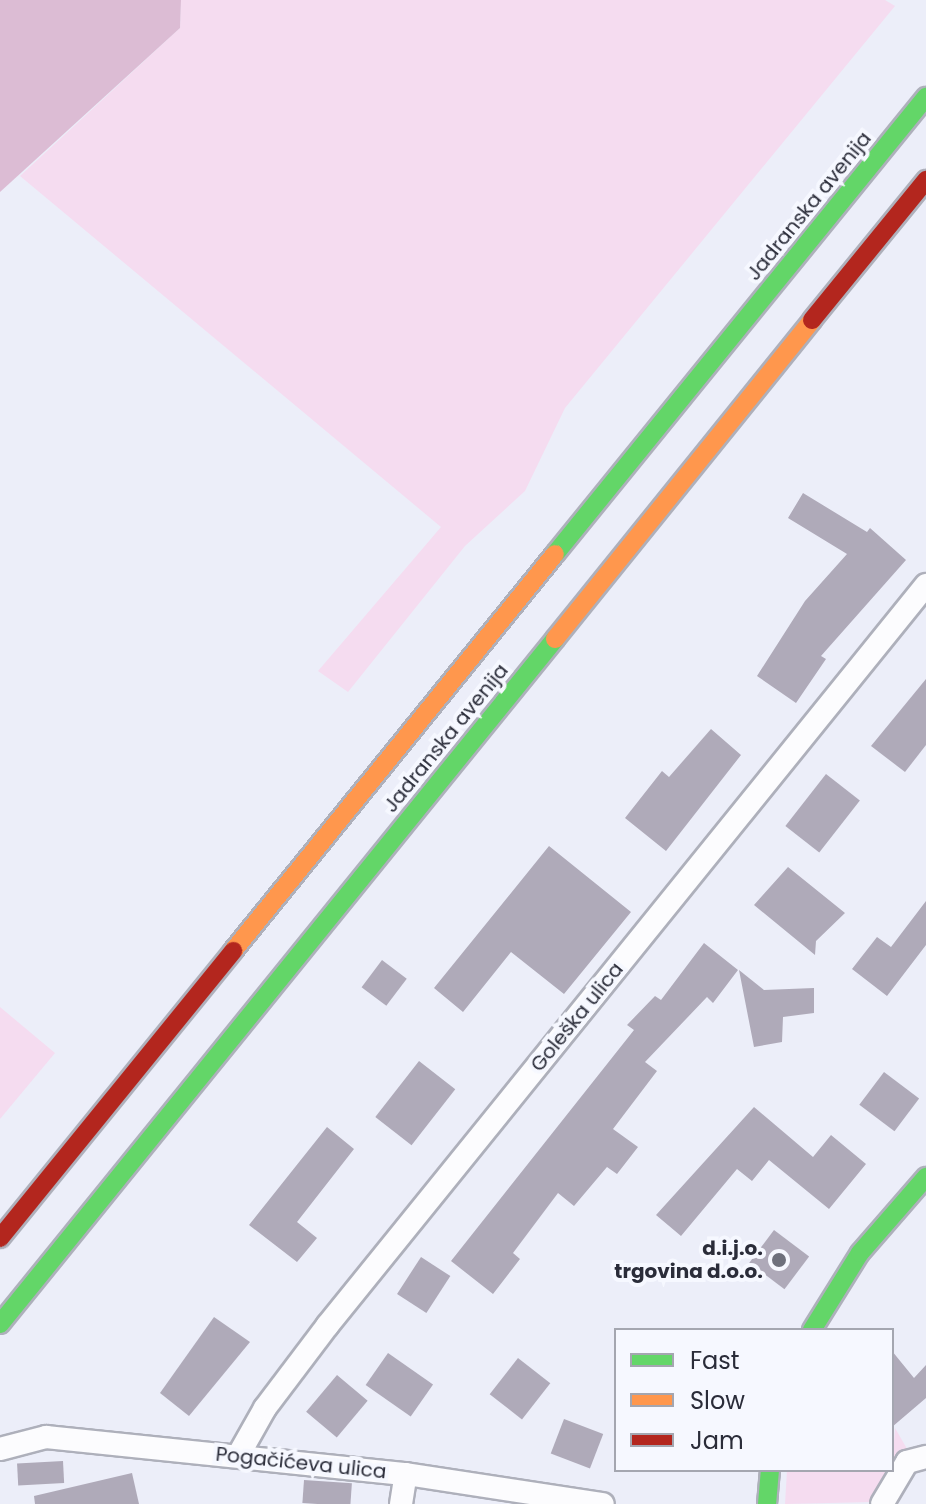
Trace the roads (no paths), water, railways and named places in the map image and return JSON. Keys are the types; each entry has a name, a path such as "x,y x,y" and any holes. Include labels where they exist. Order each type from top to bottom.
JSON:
{"main road":[{"name":"Jadranska avenija","path":"0,1238 926,97"},
{"name":"Jadranska avenija","path":"0,1324 926,180"},
{"path":"813,1328 860,1253 926,1177"},
{"path":"767,1504 770,1472"}],"street":[{"name":"Goleška ulica","path":"238,1456 265,1408 327,1326 926,585"},
{"path":"904,1202 926,1211"},
{"name":"Pogačićeva ulica","path":"0,1449 46,1437 406,1474 603,1504"},
{"path":"882,1504 907,1462 926,1457"},
{"path":"401,1504 406,1474"}],"place":[{"name":"d.i.j.o. trgovina d.o.o.","path":"779,1260"}]}
